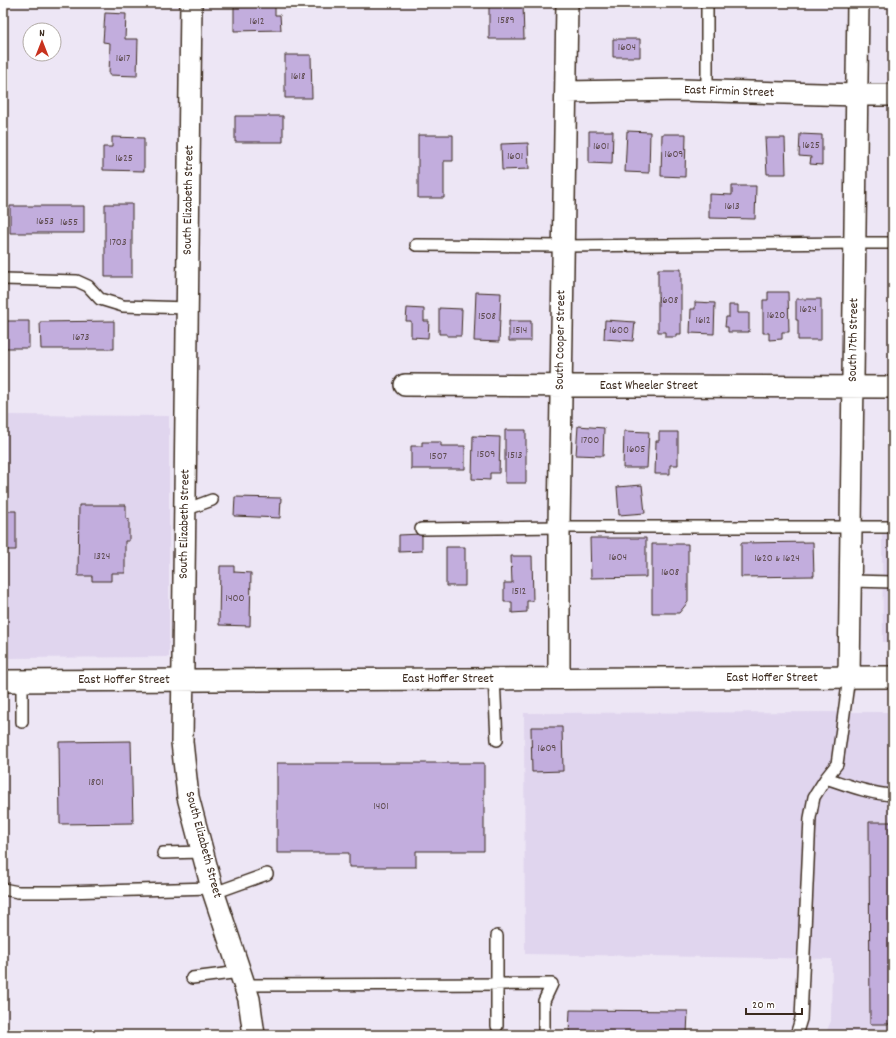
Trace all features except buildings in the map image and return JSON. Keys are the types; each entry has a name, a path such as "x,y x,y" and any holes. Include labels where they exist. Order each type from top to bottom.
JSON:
{"street":[{"name":"South Elizabeth Street","path":"191,3 182,742 188,797 213,890 249,999 254,1035"},
{"name":"South Cooper Street","path":"559,678 559,527 567,3"},
{"name":"South 17th Street","path":"849,677 858,3"},
{"name":"East Firmin Street","path":"566,92 680,90 893,95"},
{"name":"East Wheeler Street","path":"405,385 893,387"},
{"name":"East Hoffer Street","path":"12,681 893,677"}],"lane":[{"path":"707,3 707,91"},
{"path":"416,245 563,246 893,243"},
{"path":"3,279 77,281 88,286 100,299 123,306 188,308"},
{"path":"185,510 212,500"},
{"path":"421,529 559,527 893,527"},
{"path":"851,581 893,582"},
{"path":"796,1035 801,1019 810,818 814,797 837,764 849,677"},
{"path":"494,678 497,740"},
{"path":"12,681 22,722"},
{"path":"826,778 854,787 882,794 893,795"},
{"path":"162,853 203,852"},
{"path":"3,889 18,892 213,890 267,874"},
{"path":"497,936 497,1026"},
{"path":"192,978 552,984 544,1001 544,1035"}],"shaded area":[{"path":"3,415 169,416 169,657 3,658"},
{"path":"882,532 893,532 893,642 883,642"},
{"path":"893,712 893,1035 825,1035 831,1021 832,959 525,954 524,713"}]}
